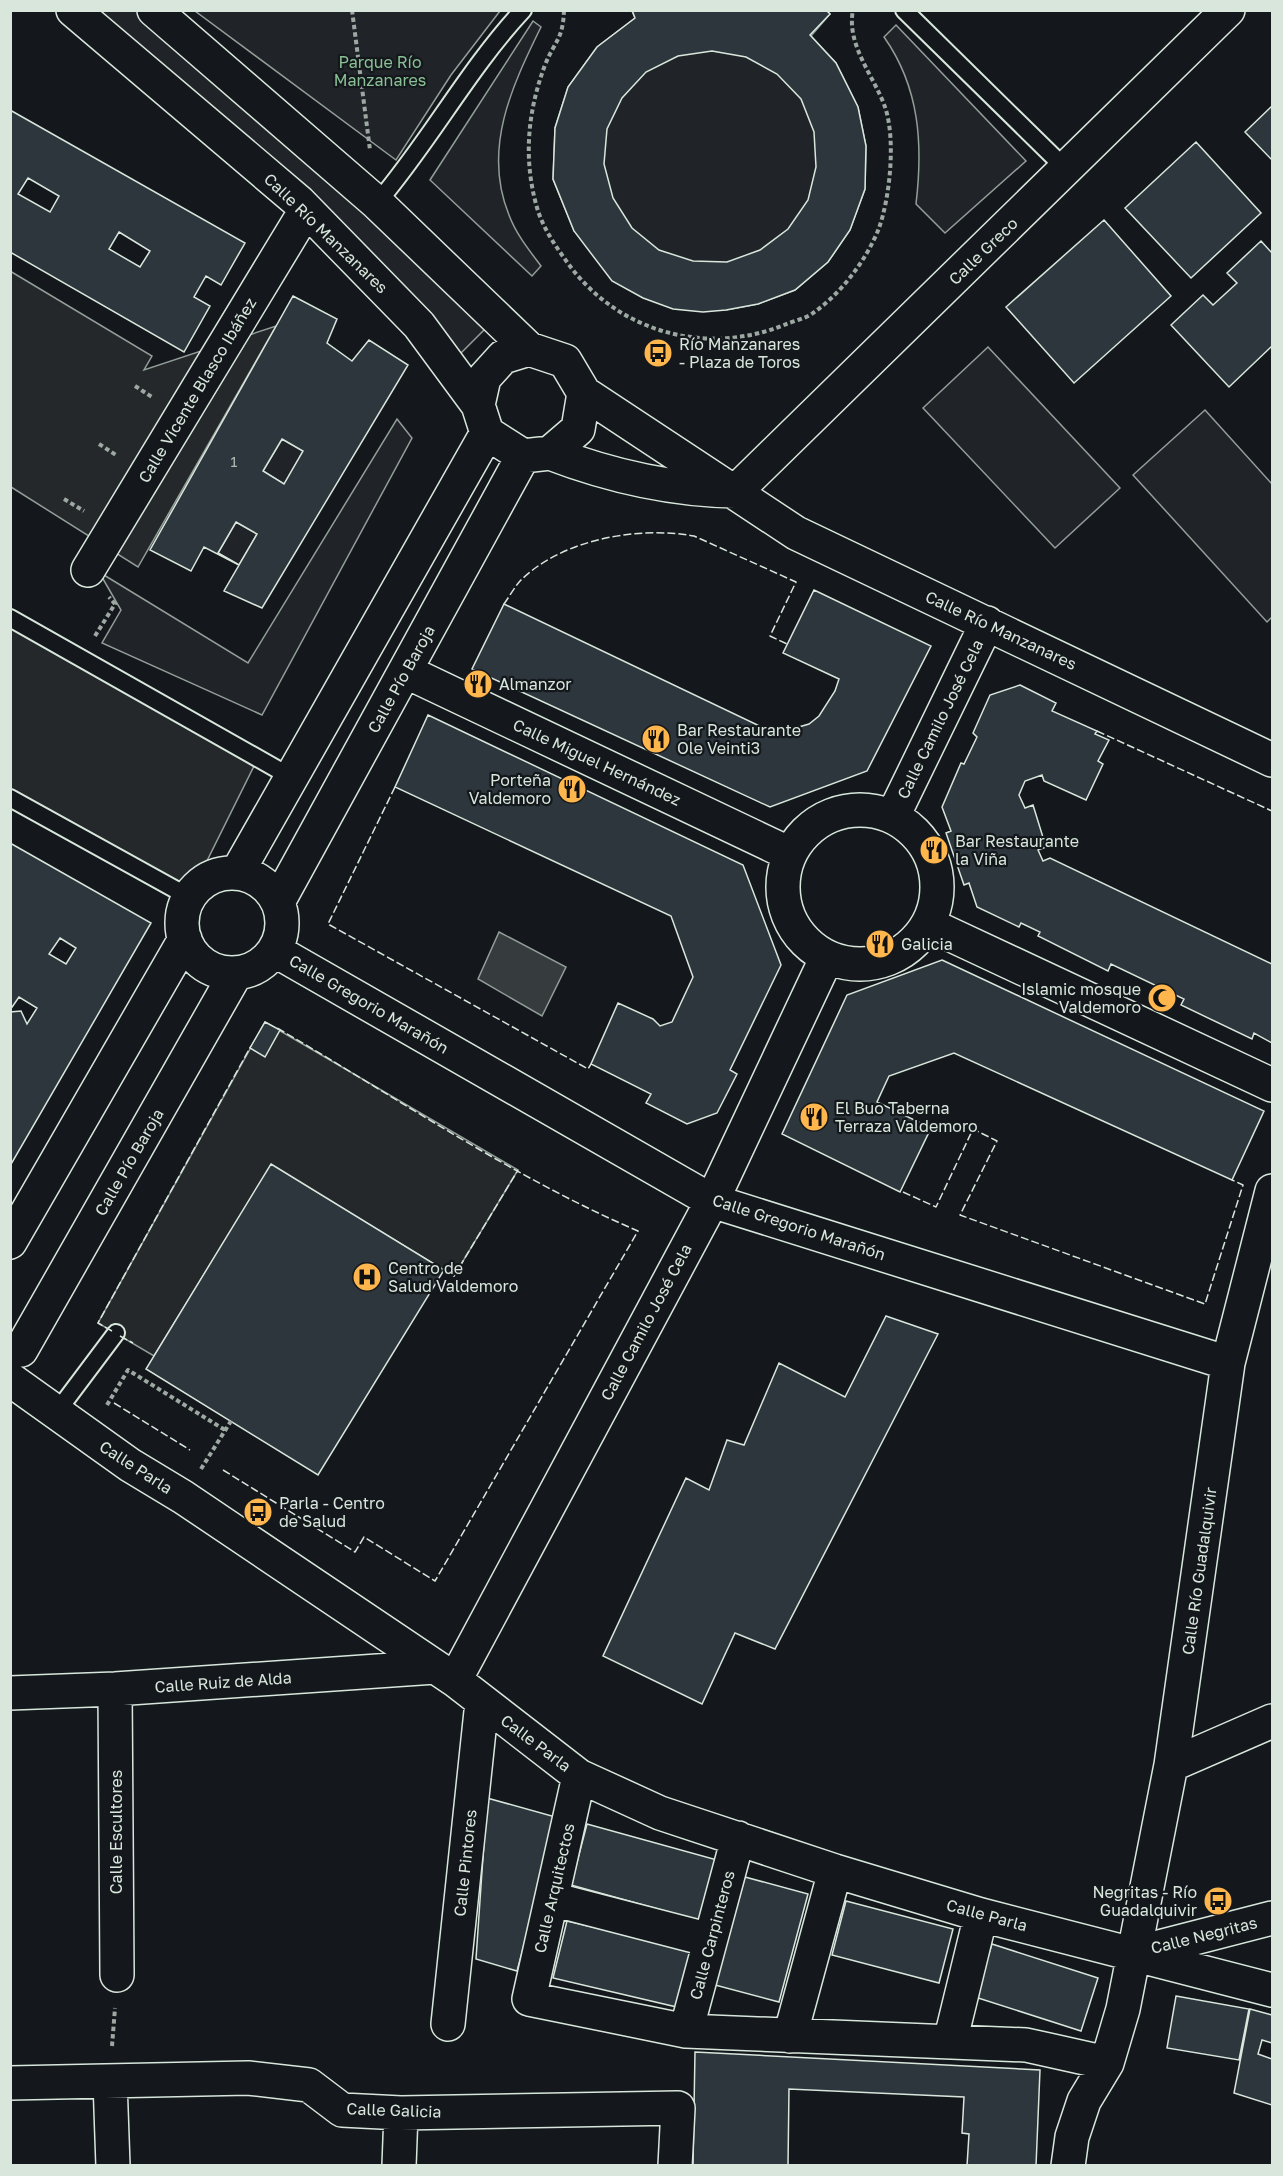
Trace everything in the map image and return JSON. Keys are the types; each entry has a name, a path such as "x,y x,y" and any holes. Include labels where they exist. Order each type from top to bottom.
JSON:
{"street":[{"name":"Calle Río Manzanares","path":"73,10 306,210 419,325 483,419"},
{"path":"154,10 377,203 529,349 565,361 584,393 578,429 536,454"},
{"name":"Calle Greco","path":"736,491 1067,170 1228,10"},
{"name":"Calle Vicente Blasco Ibáñez","path":"88,570 306,210"},
{"path":"237,873 483,419 484,378 503,357 529,349"},
{"name":"Calle Río Manzanares","path":"584,393 736,491 796,533 1272,760"},
{"path":"483,419 536,454 670,488 736,491"},
{"name":"Calle Pío Baroja","path":"278,902 405,671 536,454"},
{"name":"Calle Camilo José Cela","path":"893,816 987,623"},
{"name":"Calle Miguel Hernández","path":"405,671 788,853"},
{"path":"871,809 893,816 923,840 938,898 930,925 908,950 849,966 826,958 797,935 781,876 788,853 812,824 871,809"},
{"path":"237,873 261,882 278,902 283,918 281,935 274,951 264,962 236,973 219,972 205,965 192,954 182,925 183,911 189,897 209,878 237,873"},
{"path":"930,925 1272,1084"},
{"path":"10,1242 185,939"},
{"name":"Calle Gregorio Marañón","path":"274,951 712,1201 1228,1364"},
{"name":"Calle Camilo José Cela","path":"445,1673 712,1201 826,958"},
{"name":"Calle Pío Baroja","path":"13,1360 236,973"},
{"name":"Calle Río Guadalquivir","path":"1068,2166 1072,2137 1084,2101 1107,2063 1123,2009 1135,1953 1171,1765 1228,1364 1272,1191"},
{"name":"Calle Parla","path":"13,1360 56,1413 130,1465 183,1497 445,1673 579,1776 660,1813 835,1871 981,1915 1135,1953"},
{"name":"Calle Ruiz de Alda","path":"10,1693 445,1673"},
{"name":"Calle Escultores","path":"115,1689 117,1975"},
{"name":"Calle Pintores","path":"448,2024 482,1702"},
{"path":"1171,1765 1272,1721"},
{"name":"Calle Arquitectos","path":"579,1776 529,1999 686,2031"},
{"name":"Calle Carpinteros","path":"686,2031 738,1838"},
{"path":"790,2036 835,1871"},
{"path":"552,1899 711,1940"},
{"path":"950,2043 981,1915"},
{"name":"Calle Negritas","path":"1135,1953 1272,1918"},
{"path":"1135,1953 1272,1990"},
{"path":"686,2031 1026,2045 1107,2063"},
{"name":"Calle Galicia","path":"10,2083 248,2078 309,2085 342,2110 401,2113 678,2108 675,2166"},
{"path":"110,2080 113,2166"},
{"path":"399,2166 401,2113"}],"lane":[{"path":"377,203 406,169 498,37 523,10"},
{"path":"904,10 1067,170"},
{"path":"10,618 291,777"},
{"path":"10,798 189,897"},
{"path":"56,1413 116,1333"}],"path":[{"path":"352,10 377,203"},
{"path":"564,10 563,32 546,63 533,104 528,145 531,184 539,214 556,247 584,286 623,316 659,331 713,340 767,332 812,314 852,276 878,229 888,192 890,144 886,109 852,37 853,10"},
{"path":"81,658 115,604 88,570"},
{"path":"89,1436 128,1370 225,1430"},
{"path":"220,1439 231,1421"},
{"path":"110,2080 117,1975"}],"green space":[{"path":"826,10 830,14 811,36 836,63 858,107 866,146 865,189 850,230 828,262 795,290 758,304 726,310 574,231 553,179 555,128 568,87 597,47 635,18 632,11"},
{"path":"84,11 141,11 490,324 461,353 162,73"},
{"name":"Parque Río Manzanares","path":"195,11 500,11 451,75 396,160"},
{"path":"533,21 541,27 520,72 504,118 499,166 501,190 509,215 523,242 541,266 532,276 430,180"},
{"path":"896,25 1026,161 945,233 916,204 919,160 912,97 896,56 884,37"},
{"path":"988,347 1120,488 1055,548 923,408"},
{"path":"1205,410 1272,484 1272,617 1267,622 1133,475"},
{"path":"397,419 412,438 262,715 102,643 121,610 99,572 248,663"},
{"path":"282,439 303,451 284,484 263,471"},
{"path":"236,522 257,534 239,565 218,553"}],"shaded area":[{"path":"10,271 152,356 144,370 276,326 138,567 11,487"},
{"path":"10,618 258,758 189,897 11,798"},
{"path":"499,932 566,967 542,1016 478,979"},
{"path":"265,1022 518,1170 454,1276 271,1165 154,1356 98,1323"}],"building":[{"path":"632,10 826,10 830,14 810,35 836,63 858,107 866,146 865,189 850,230 828,262 795,290 758,304 726,310 703,312 673,309 643,298 612,281 574,231 553,179 555,128 568,87 597,47 635,18","holes":["712,51 746,57 777,74 801,99 814,132 816,167 808,200 788,229 760,250 727,262 693,261 659,250 632,228 613,198 604,164 607,129 622,98 646,72 678,56"]},
{"path":"1272,106 1272,160 1245,132"},
{"path":"10,110 245,243 221,285 206,276 194,297 210,306 184,352 10,252","holes":["28,178 59,196 50,212 18,194","119,232 150,251 140,267 109,249"]},
{"path":"1196,142 1261,213 1191,278 1125,208"},
{"path":"1104,220 1171,296 1074,383 1006,307"},
{"path":"1261,241 1272,253 1272,346 1229,387 1171,325 1203,295 1213,305 1237,283 1227,273"},
{"path":"293,296 337,319 327,343 352,361 369,340 408,365 262,608 224,591 239,565 204,547 191,571 150,550","holes":["282,439 303,451 284,484 263,471","236,522 257,534 239,565 218,553"]},
{"path":"814,590 931,646 867,771 770,807 472,669 504,604 772,732 785,731 809,724 819,716 835,691 839,679 783,653"},
{"path":"1020,685 1056,703 1052,711 1097,731 1095,734 1109,740 1098,761 1103,764 1086,800 1044,781 1042,775 1025,781 1019,795 1025,808 1033,805 1046,847 1038,850 1043,861 1050,858 1272,964 1272,1043 1254,1033 1252,1039 1181,1005 1184,999 1111,964 1108,971 1038,936 1040,932 1021,923 1019,927 977,907 969,883 964,885 946,833 951,831 942,807 961,763 964,764 977,737 973,733 990,695"},
{"path":"428,715 743,865 781,965 730,1070 737,1074 717,1113 687,1124 646,1103 651,1094 591,1064 618,1003 653,1019 660,1026 672,1022 693,977 671,916 395,787"},
{"path":"10,843 151,923 10,1166 10,1012 21,1011 27,1024 37,1008 19,997 10,1010","holes":["60,938 76,948 66,964 49,954"]},
{"path":"942,960 1264,1111 1232,1180 954,1053 889,1076 877,1102 931,1128 900,1192 782,1134 847,995"},
{"path":"265,1022 280,1030 265,1057 250,1048"},
{"path":"271,1164 444,1270 318,1475 146,1369"},
{"path":"886,1316 938,1334 775,1649 735,1633 702,1704 603,1656 686,1478 709,1490 727,1440 744,1445 779,1363 845,1397"},
{"path":"487,1798 559,1818 517,1971 476,1959"},
{"path":"587,1824 717,1860 701,1921 571,1885"},
{"path":"745,1877 808,1894 779,2002 715,1985"},
{"path":"846,1901 953,1929 939,1983 832,1955"},
{"path":"567,1921 694,1951 681,2008 553,1978"},
{"path":"992,1944 1098,1978 1081,2031 975,1997"},
{"path":"1176,1996 1249,2009 1239,2060 1167,2048"},
{"path":"1250,2009 1272,2015 1272,2043 1262,2040 1258,2054 1272,2059 1272,2105 1234,2093"},
{"path":"695,2052 1040,2070 1036,2166 967,2166 969,2134 962,2133 964,2097 789,2089 788,2166 693,2166"}],"fence":[{"path":"504,604 520,581 537,567 579,546 625,535 672,533 694,536 796,582 770,636 787,644"},
{"path":"1097,731 1272,811"},
{"path":"395,787 328,924 588,1069 591,1064"},
{"path":"223,1470 355,1552 364,1537 435,1581 638,1231 591,1210 500,1161 277,1028"},
{"path":"112,1331 98,1323 251,1046"},
{"path":"903,1192 936,1207 973,1129 997,1141 960,1215 1205,1304 1243,1185 1232,1180"},
{"path":"444,1270 454,1276 518,1170"},
{"path":"120,1336 133,1343"},
{"path":"114,1403 190,1450"}],"place":[{"name":"Río Manzanares - Plaza de Toros","path":"658,353"},
{"name":"Almanzor","path":"478,684"},
{"name":"Bar Restaurante Ole Veinti3","path":"656,739"},
{"name":"Porteña Valdemoro","path":"572,789"},
{"name":"Bar Restaurante la Viña","path":"934,850"},
{"name":"Galicia","path":"880,944"},
{"name":"Islamic mosque Valdemoro","path":"1162,998"},
{"name":"El Buo Taberna Terraza Valdemoro","path":"814,1117"},
{"name":"Centro de Salud Valdemoro","path":"367,1277"},
{"name":"Parla - Centro de Salud","path":"258,1512"},
{"name":"Negritas - Río Guadalquivir","path":"1218,1901"}]}
